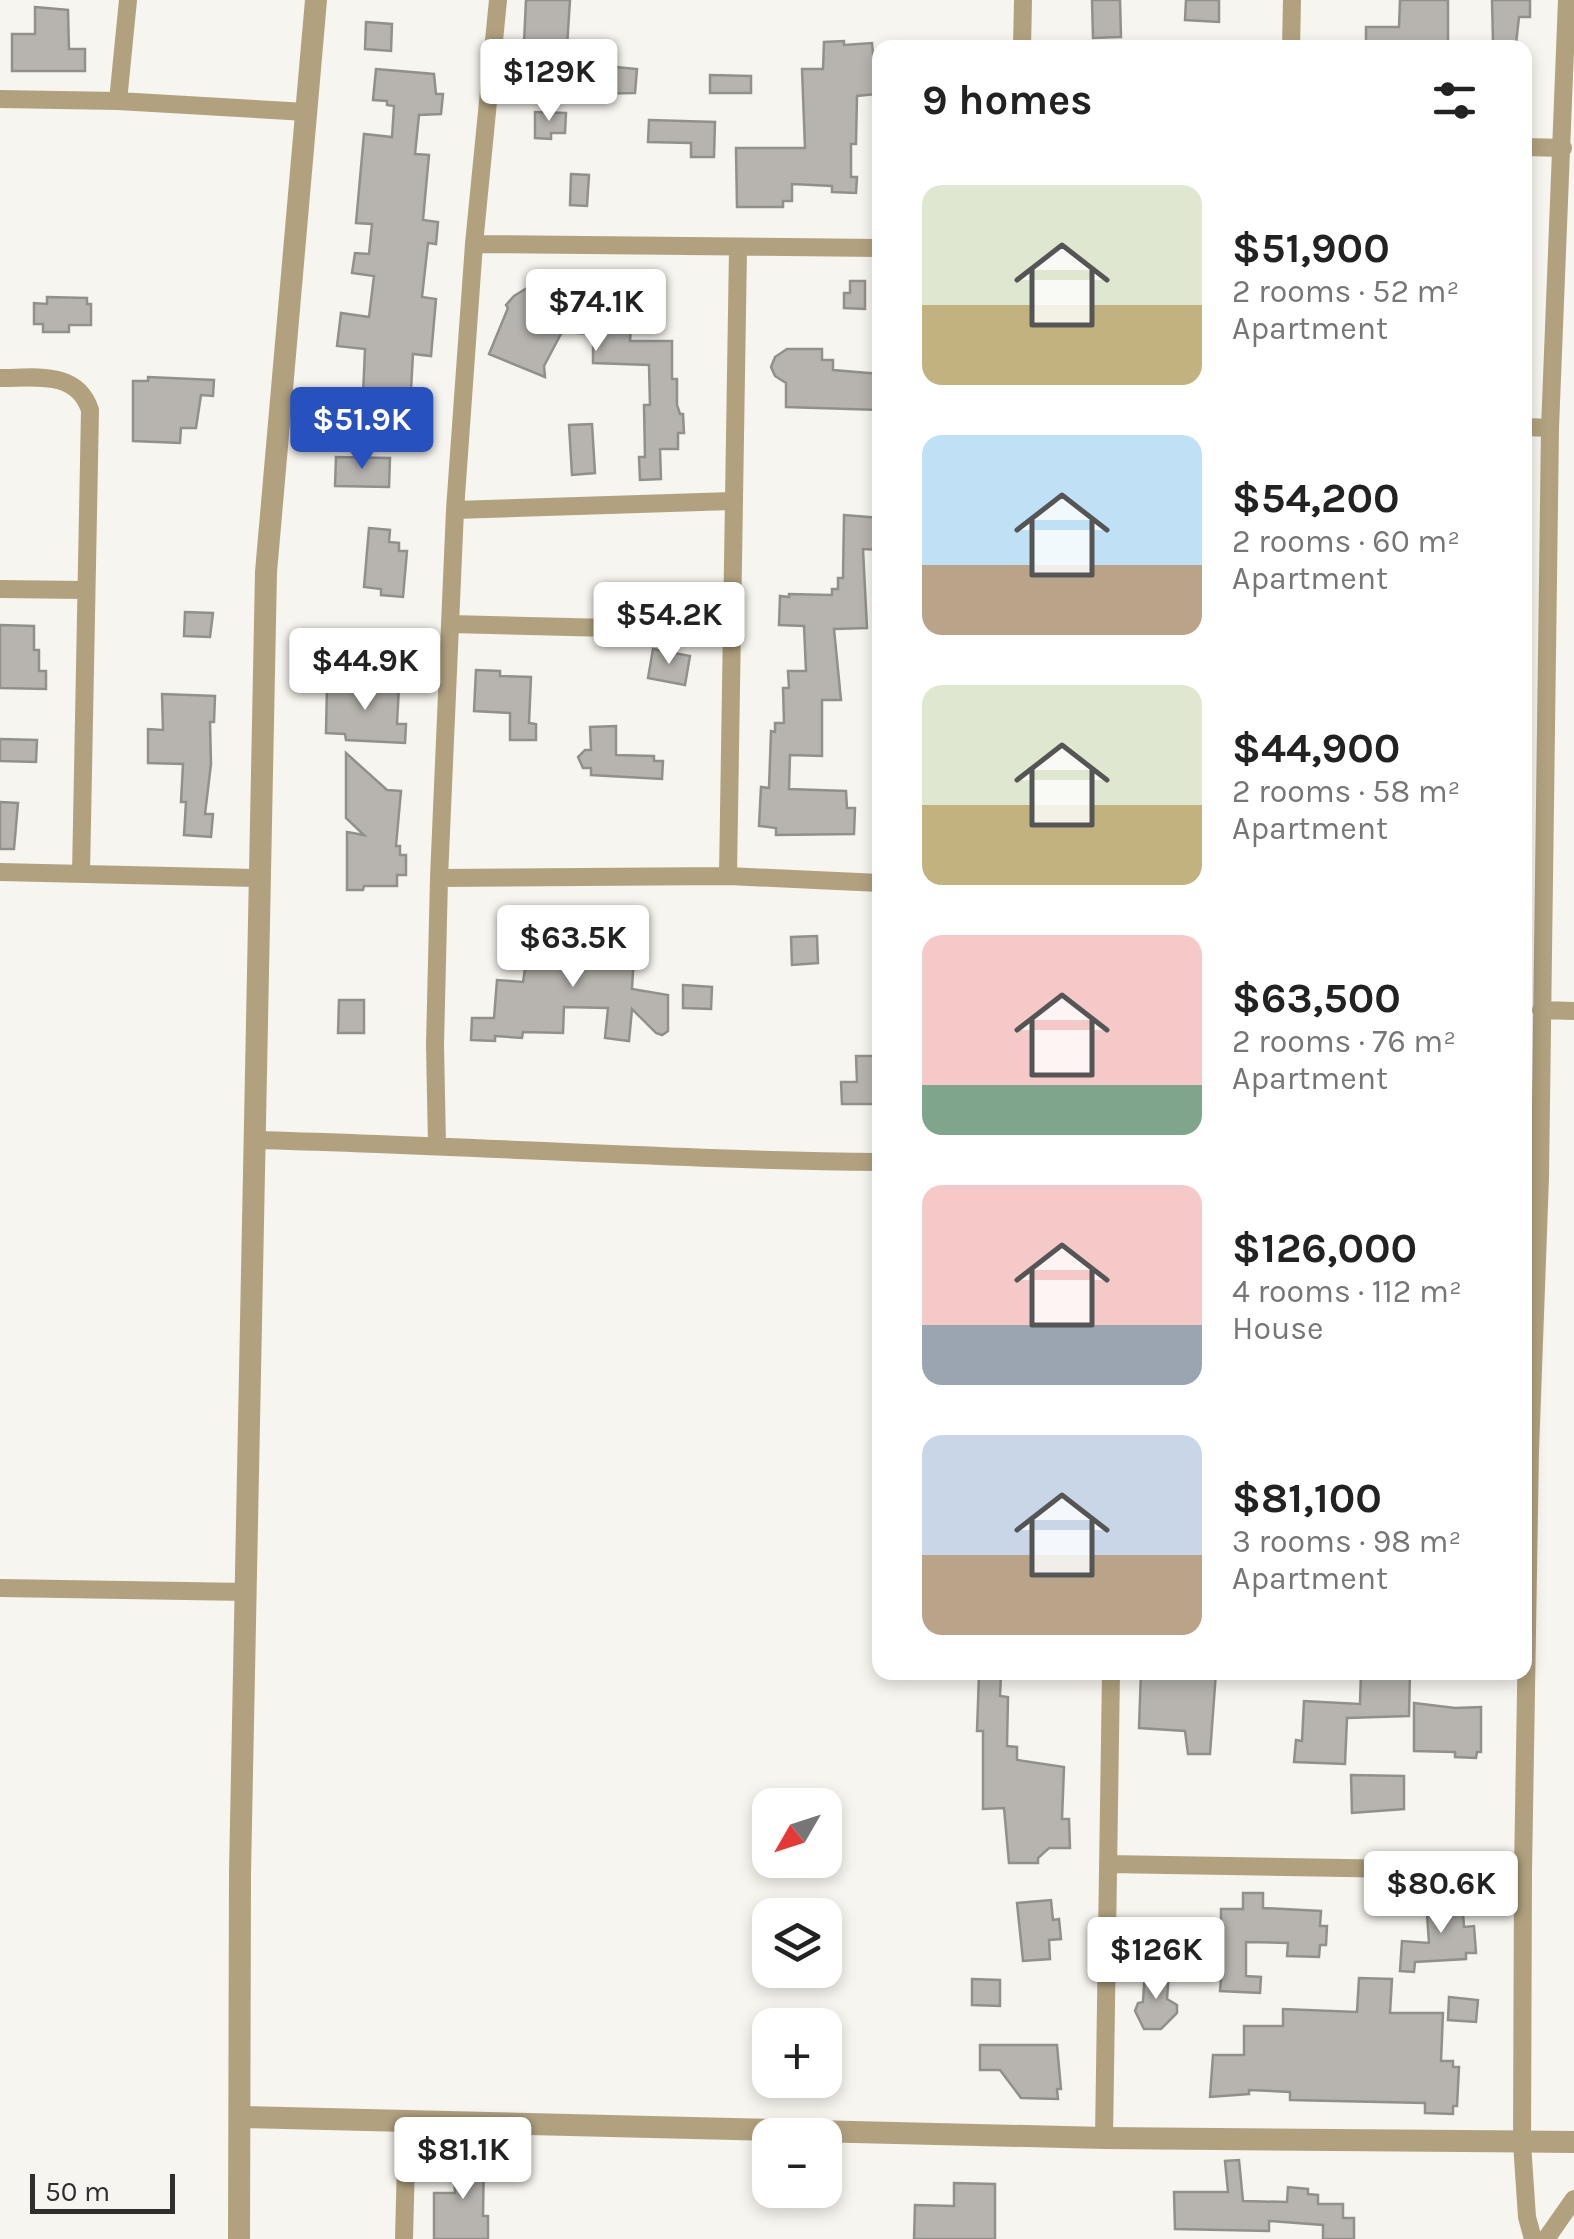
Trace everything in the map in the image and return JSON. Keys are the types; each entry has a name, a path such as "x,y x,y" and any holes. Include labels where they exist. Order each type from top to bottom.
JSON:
{"street":[{"path":"118,101 128,0"},
{"path":"239,2239 240,1873 266,572 316,0"},
{"path":"437,1145 439,878 455,510 474,244 498,0"},
{"path":"1022,40 1023,0"},
{"path":"1291,40 1292,0"},
{"path":"1532,1178 1542,1010 1533,904 1545,716 1550,428 1566,0"},
{"path":"0,98 306,112"},
{"path":"1532,146 1563,148"},
{"path":"474,244 872,248"},
{"path":"728,876 738,249"},
{"path":"0,378 60,378 80,390 90,410 81,874"},
{"path":"1532,427 1550,428"},
{"path":"455,510 732,501"},
{"path":"0,589 84,590"},
{"path":"450,624 732,630"},
{"path":"1532,715 1545,716"},
{"path":"0,872 261,878"},
{"path":"439,878 728,876 872,883"},
{"path":"1542,1010 1574,1010"},
{"path":"254,1140 437,1145 724,1161 872,1162"},
{"path":"0,1588 247,1592"},
{"path":"1104,2138 1111,1680"},
{"path":"1525,1680 1522,2143 1527,2217 1533,2239"},
{"path":"1108,1864 1523,1871"},
{"path":"241,2116 1104,2138 1574,2142"},
{"path":"404,2239 406,2123"},
{"path":"1546,2239 1574,2199"}],"building":[{"path":"526,0 570,0 566,62 637,69 635,93 586,94 587,82 545,80 547,45 524,43"},
{"path":"1092,0 1120,0 1121,37 1093,38"},
{"path":"1186,0 1219,0 1219,22 1185,20"},
{"path":"1400,0 1448,0 1448,40 1366,40 1366,27 1399,27"},
{"path":"1492,0 1530,0 1530,17 1519,17 1516,40 1493,40"},
{"path":"35,7 68,10 69,49 85,49 85,71 12,71 12,34 35,34"},
{"path":"366,22 392,24 391,51 365,49"},
{"path":"824,42 872,43 872,94 857,96 856,144 851,144 851,177 857,177 856,193 832,192 832,186 792,184 792,201 783,201 783,207 737,207 736,148 805,148 802,69 823,69"},
{"path":"376,69 434,74 436,94 443,94 441,114 419,115 415,154 429,155 423,220 438,222 436,244 428,243 422,297 436,299 431,356 413,354 411,390 424,395 426,426 330,419 331,394 363,395 365,349 337,346 341,313 369,317 374,276 352,273 355,253 369,254 372,224 356,223 364,134 392,137 394,106 373,100"},
{"path":"710,75 751,76 751,93 710,93"},
{"path":"535,112 566,113 565,133 551,133 551,139 535,138"},
{"path":"649,120 715,122 714,157 691,157 691,143 648,142"},
{"path":"571,174 589,175 587,206 570,205"},
{"path":"578,277 603,279 603,287 610,288 608,308 632,310 630,341 672,341 672,379 677,379 677,405 683,414 684,433 678,433 678,449 660,449 661,479 640,480 639,457 645,457 644,405 650,405 649,365 593,363 593,334 562,332 544,366 545,377 489,354 506,305 537,282 574,331"},
{"path":"850,281 865,281 865,309 844,308 844,293 850,293"},
{"path":"47,297 87,298 87,304 91,304 91,325 69,325 69,332 43,332 43,324 34,324 34,303 47,304"},
{"path":"787,349 822,349 822,360 833,360 833,370 872,373 872,410 786,407 786,383 775,376 771,367 775,357"},
{"path":"148,377 214,380 213,396 201,395 196,428 181,428 180,443 133,441 133,381 148,381"},
{"path":"592,424 595,473 572,475 569,425"},
{"path":"336,457 390,458 389,487 335,486"},
{"path":"844,515 872,517 872,550 863,549 867,628 834,629 841,700 822,700 822,756 790,755 789,789 846,791 847,808 855,808 854,834 776,835 776,828 759,826 761,787 769,788 771,731 775,732 775,723 784,723 783,688 789,688 788,671 806,671 804,626 779,625 780,596 832,595 832,589 838,589 838,578 843,578"},
{"path":"369,528 390,530 389,542 399,543 399,551 407,551 403,597 381,595 381,589 364,587"},
{"path":"185,612 213,613 210,637 184,636"},
{"path":"0,625 34,626 34,650 39,650 39,671 46,671 46,689 0,688"},
{"path":"653,649 690,656 685,685 648,678"},
{"path":"476,670 531,677 529,723 536,724 536,740 510,740 510,713 474,711"},
{"path":"327,684 399,686 397,724 406,724 405,743 346,740 345,734 326,733"},
{"path":"162,694 215,696 205,814 213,814 211,837 184,835 183,764 148,763 148,729 163,730"},
{"path":"616,726 616,755 654,756 654,761 663,761 662,779 591,775 591,768 583,768 578,757 591,750 590,727"},
{"path":"0,739 37,740 36,762 0,761"},
{"path":"346,753 387,790 401,791 396,846 400,846 400,855 406,855 406,875 397,875 397,886 347,890 347,832 364,835 346,818"},
{"path":"0,802 18,803 14,849 0,849"},
{"path":"550,921 603,922 601,953 634,955 632,989 668,995 668,1031 656,1033 632,1009 629,1041 605,1038 608,1008 564,1007 563,1033 523,1032 522,1038 495,1036 495,1041 471,1040 472,1018 494,1018 497,980 523,982 526,963 550,966"},
{"path":"817,936 818,963 792,965 791,937"},
{"path":"683,985 712,987 711,1009 683,1008"},
{"path":"339,1000 364,1000 364,1033 338,1033"},
{"path":"856,1056 872,1056 872,1104 842,1104 841,1082 857,1082"},
{"path":"979,1680 1001,1680 1000,1696 1008,1697 1007,1746 1017,1747 1017,1760 1064,1767 1062,1819 1069,1819 1070,1848 1049,1848 1038,1863 1009,1863 1004,1808 983,1809 983,1731 977,1731"},
{"path":"1141,1680 1215,1680 1210,1754 1188,1754 1185,1731 1139,1728"},
{"path":"1361,1680 1410,1680 1409,1716 1347,1718 1345,1764 1294,1762 1296,1740 1302,1741 1304,1701 1360,1704"},
{"path":"1414,1703 1481,1707 1481,1752 1477,1752 1476,1758 1455,1757 1455,1752 1414,1751"},
{"path":"1351,1775 1404,1776 1404,1809 1352,1813"},
{"path":"1243,1893 1263,1893 1263,1908 1321,1911 1320,1926 1327,1926 1326,1945 1320,1945 1319,1957 1287,1956 1288,1943 1246,1942 1246,1976 1261,1977 1260,1993 1220,1991 1222,1965 1204,1965 1204,1934 1221,1934 1221,1909 1243,1909"},
{"path":"1462,1898 1464,1927 1474,1926 1476,1953 1466,1953 1466,1959 1415,1962 1414,1972 1400,1971 1402,1941 1429,1943 1426,1900"},
{"path":"1051,1900 1053,1920 1059,1919 1061,1939 1049,1940 1050,1959 1023,1961 1017,1903"},
{"path":"1145,1970 1169,1972 1167,1999 1177,2005 1177,2013 1161,2029 1144,2029 1135,2011 1138,2003 1143,2002"},
{"path":"1359,1978 1392,1979 1390,2013 1443,2013 1441,2061 1453,2061 1453,2067 1459,2067 1453,2114 1425,2113 1425,2103 1290,2100 1290,2092 1249,2090 1249,2094 1210,2097 1213,2055 1244,2055 1244,2026 1283,2026 1283,2009 1357,2012"},
{"path":"972,1979 1000,1980 1000,2006 972,2005"},
{"path":"1449,1997 1478,2000 1476,2022 1448,2020"},
{"path":"980,2045 1057,2045 1061,2089 1057,2089 1058,2099 1021,2098 1000,2070 980,2070"},
{"path":"484,2153 483,2216 488,2216 488,2239 434,2239 434,2193 455,2193 453,2154"},
{"path":"1239,2160 1243,2201 1287,2202 1288,2187 1308,2189 1308,2194 1318,2195 1318,2204 1343,2204 1343,2218 1354,2218 1354,2239 1323,2239 1323,2225 1269,2221 1269,2231 1175,2229 1174,2192 1228,2192 1225,2161"},
{"path":"954,2183 995,2184 995,2239 914,2239 915,2205 954,2206"}]}
